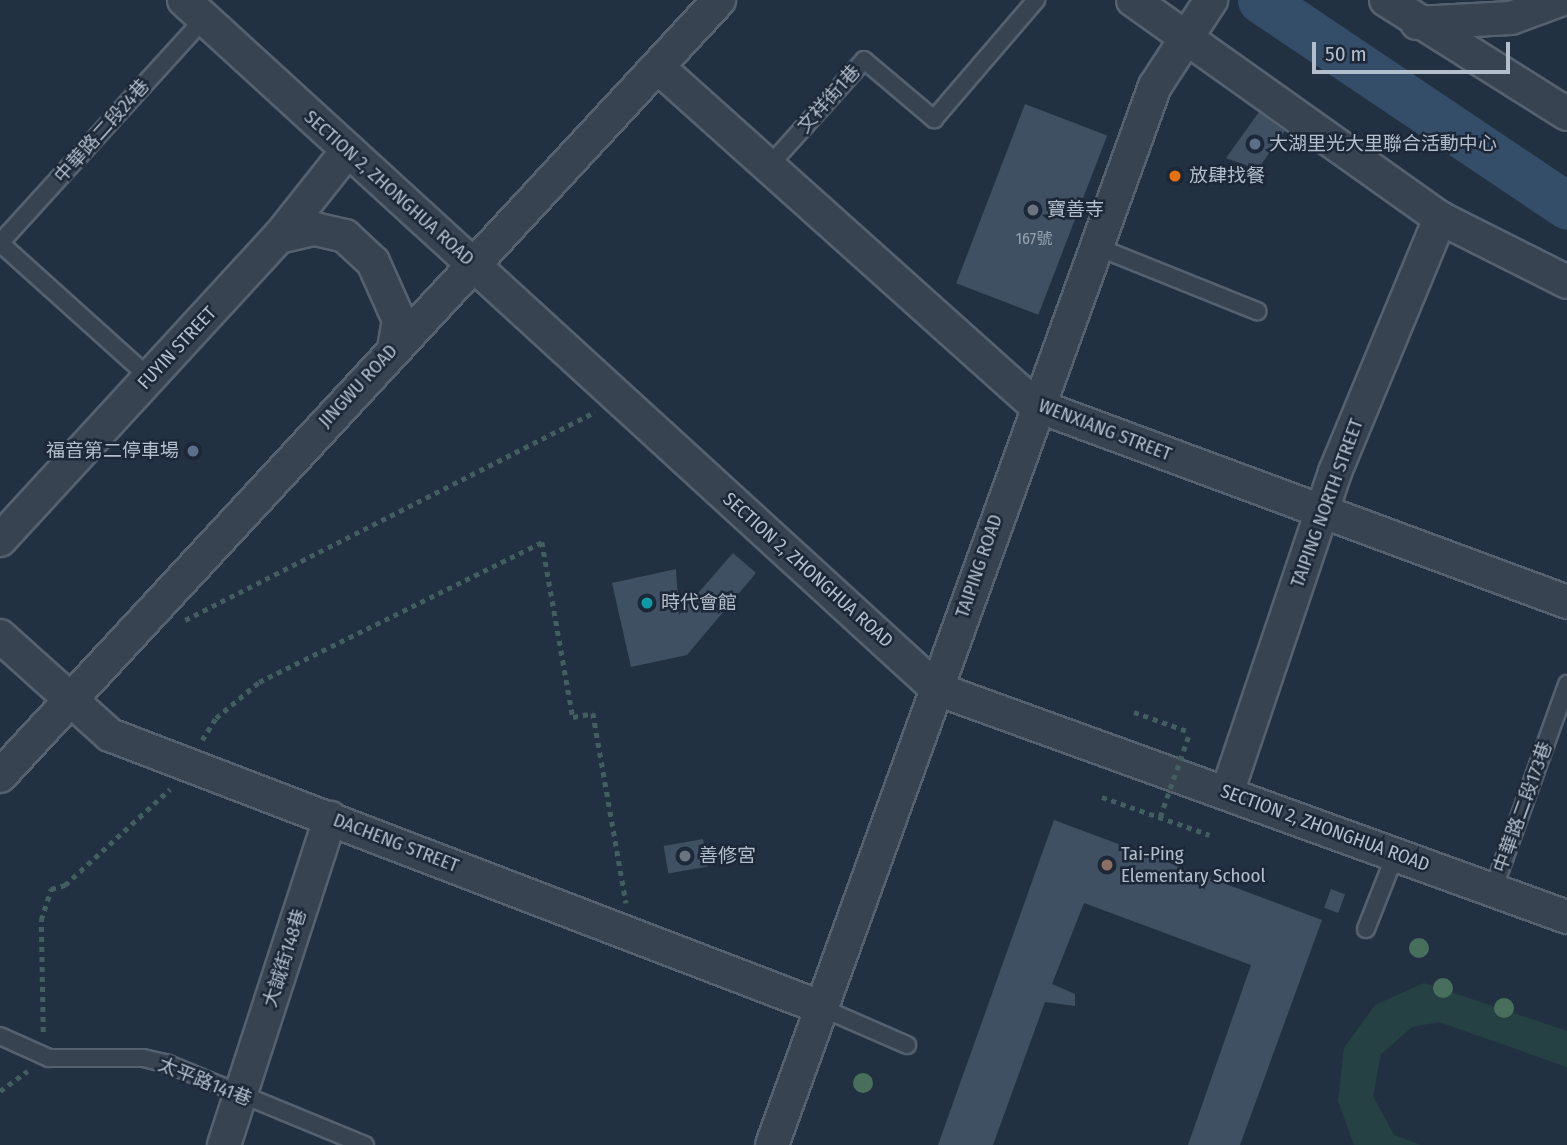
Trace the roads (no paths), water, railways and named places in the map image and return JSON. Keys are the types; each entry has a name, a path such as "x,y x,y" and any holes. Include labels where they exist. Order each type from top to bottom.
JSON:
{"street":[{"name":"JINGWU ROAD","path":"0,776 394,347 660,69 719,0"},
{"path":"1133,0 1440,218 1567,282"},
{"path":"1386,0 1417,23 1567,114"},
{"path":"1417,23 1511,18 1560,0"},
{"name":"TAIPING ROAD","path":"772,1145 937,689 1035,405 1155,86 1183,35 1208,3"},
{"name":"SECTION 2, ZHONGHUA ROAD","path":"194,9 937,689 1567,917"},
{"name":"WENXIANG STREET","path":"660,69 1035,405 1567,602"},
{"name":"FUYIN STREET","path":"0,540 279,237 348,150"},
{"name":"TAIPING NORTH STREET","path":"1227,793 1322,511 1440,218"},
{"path":"279,237 315,229 345,236 373,262 399,320 394,347"},
{"name":"DACHENG STREET","path":"0,636 69,703 110,735 631,931 820,1007"},
{"name":"大誠街148巷","path":"224,1145 330,818"}],"lane":[{"name":"文祥街1巷","path":"769,166 864,60 934,118 1036,0"},
{"name":"中華路二段24巷","path":"0,243 194,9"},
{"path":"0,243 149,378"},
{"path":"1094,246 1257,311"},
{"name":"中華路二段173巷","path":"1493,890 1567,684"},
{"path":"1366,929 1396,853"},
{"path":"820,1007 907,1045"},
{"name":"太平路141巷","path":"0,1036 46,1057 142,1058 365,1145"}],"waterway":[{"path":"1261,0 1567,206"}],"place":[{"name":"大湖里光大里聯合活動中心","path":"1255,144"},
{"name":"放肆找餐","path":"1175,176"},
{"name":"寶善寺","path":"1033,210"},
{"name":"福音第二停車場","path":"193,451"},
{"name":"時代會館","path":"647,603"},
{"name":"善修宮","path":"685,856"},
{"name":"Tai-Ping Elementary School","path":"1107,865"}]}
